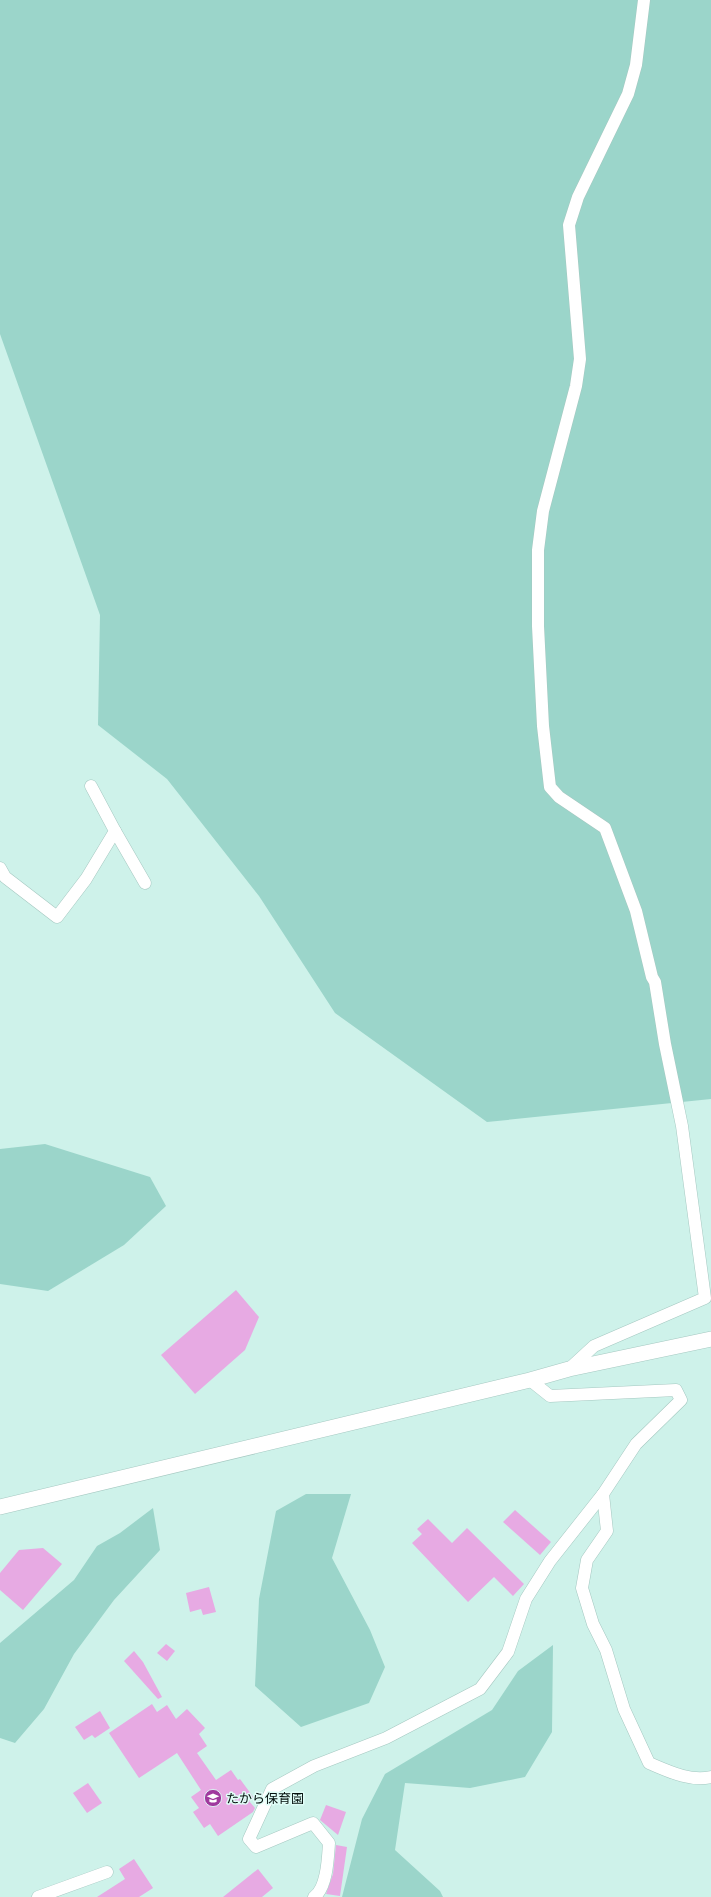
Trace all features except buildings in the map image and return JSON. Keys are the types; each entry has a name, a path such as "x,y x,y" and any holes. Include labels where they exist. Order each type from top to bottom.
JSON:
{"street":[{"path":"569,1369 594,1346 705,1298 682,1126 665,1044 655,982 652,977 636,911 605,828 559,797 550,787 544,726 538,626 538,550 543,511 576,386 580,359 569,225 578,197 628,94 636,65 644,0"},
{"path":"91,786 145,883"},
{"path":"0,868 5,877 57,917 86,879 115,831"},
{"path":"0,1507 530,1380 569,1369 711,1339"},
{"path":"314,1897 318,1894 328,1866 329,1843 313,1823 256,1847 249,1839 272,1789 314,1766 386,1738 480,1689 508,1652 526,1599 550,1561 603,1494 636,1444 681,1400 676,1390 550,1396 530,1380"},
{"path":"603,1494 607,1531 587,1560 582,1588 593,1624 606,1650 624,1709 649,1763 673,1774 704,1779 711,1777"},
{"path":"38,1897 107,1872"}],"green space":[{"path":"0,0 711,0 711,1099 487,1122 335,1013 259,896 167,779 98,725 100,615 0,334"},
{"path":"45,1144 150,1177 166,1206 124,1245 48,1291 0,1284 0,1149"},
{"path":"306,1494 351,1494 332,1558 370,1630 385,1667 369,1703 301,1727 255,1686 259,1599 276,1511"},
{"path":"153,1508 160,1550 114,1600 74,1654 44,1709 15,1743 0,1738 0,1643 74,1580 97,1546 120,1533"},
{"path":"553,1645 552,1732 525,1777 470,1788 405,1783 395,1850 440,1891 443,1897 342,1897 362,1819 385,1774 492,1710 518,1671"}],"place":[{"name":"たから保育園","path":"213,1798"}]}
